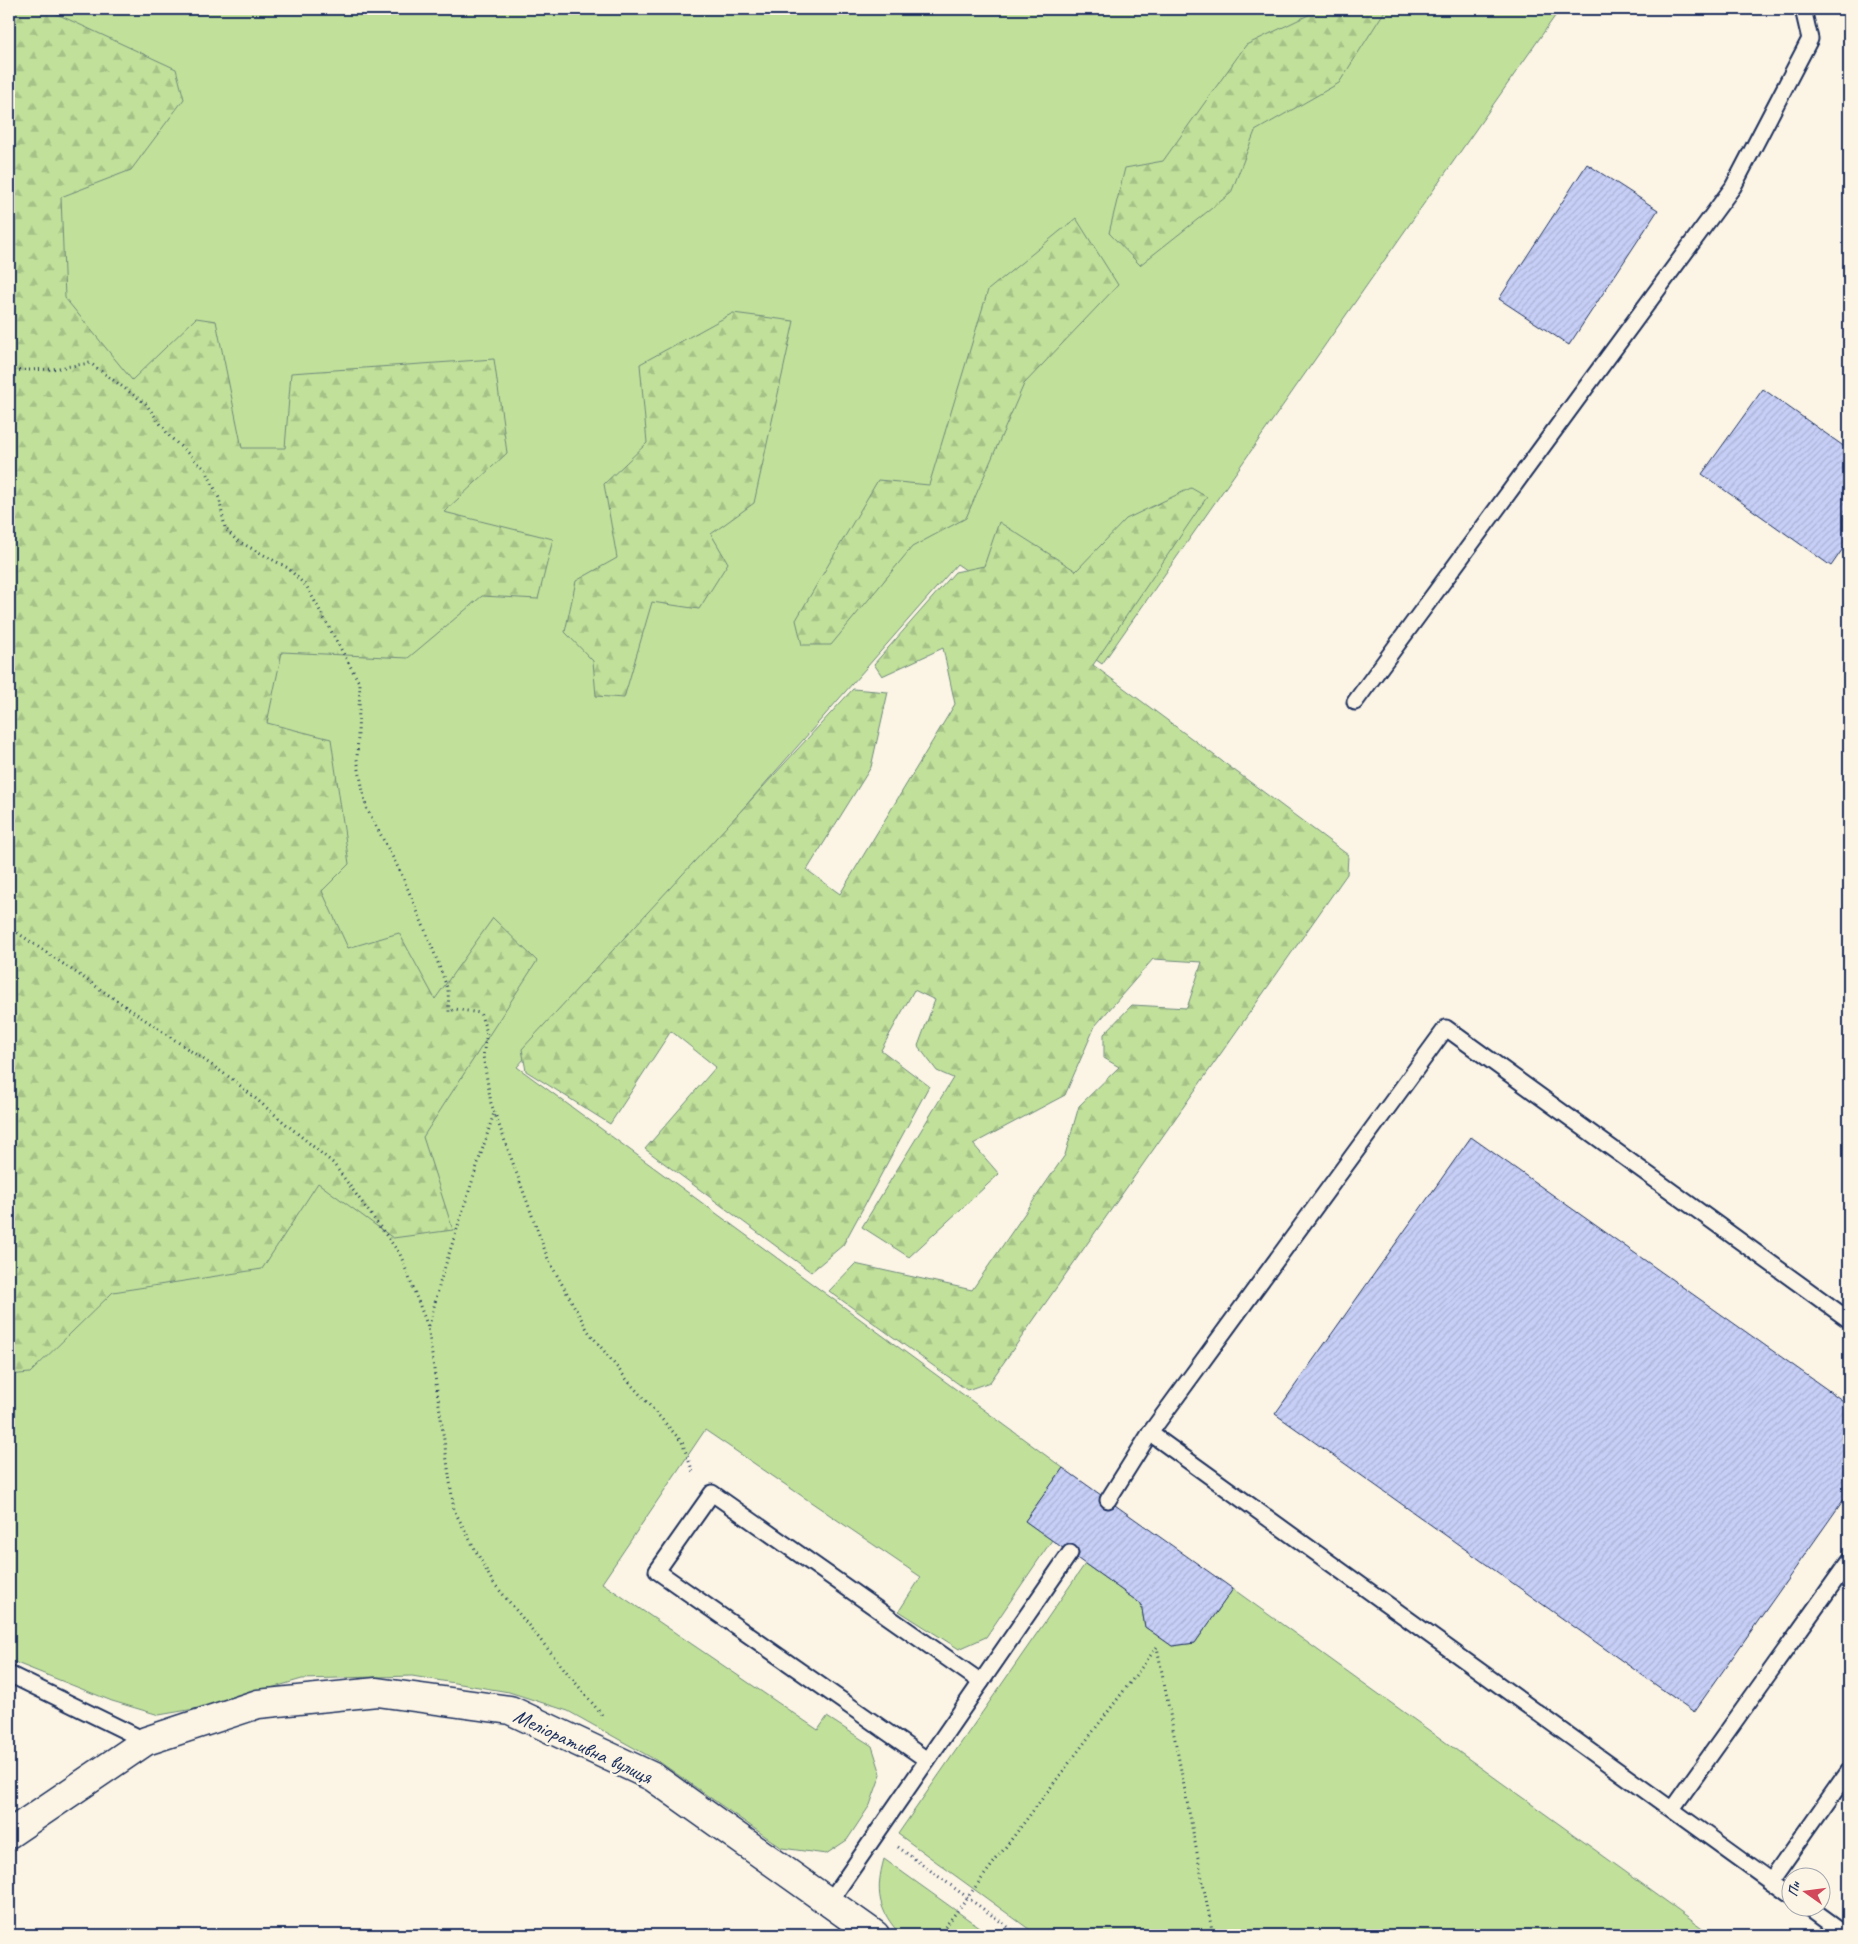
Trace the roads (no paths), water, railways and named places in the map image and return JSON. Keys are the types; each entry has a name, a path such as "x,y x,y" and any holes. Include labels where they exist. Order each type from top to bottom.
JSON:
{"street":[{"name":"Меліоративна вулиця","path":"9,1834 146,1741 258,1704 377,1692 510,1710 653,1777 830,1901 875,1935"}],"lane":[{"path":"1355,702 1733,187 1810,39 1803,9"},
{"path":"1108,1500 1150,1433 1446,1028 1849,1320"},
{"path":"1150,1433 1780,1888"},
{"path":"927,1760 657,1571 712,1493 981,1682"},
{"path":"830,1901 1070,1553"},
{"path":"1672,1809 1849,1561"},
{"path":"9,1674 146,1741"},
{"path":"1771,1881 1849,1770"},
{"path":"1821,1916 1847,1935"}]}
